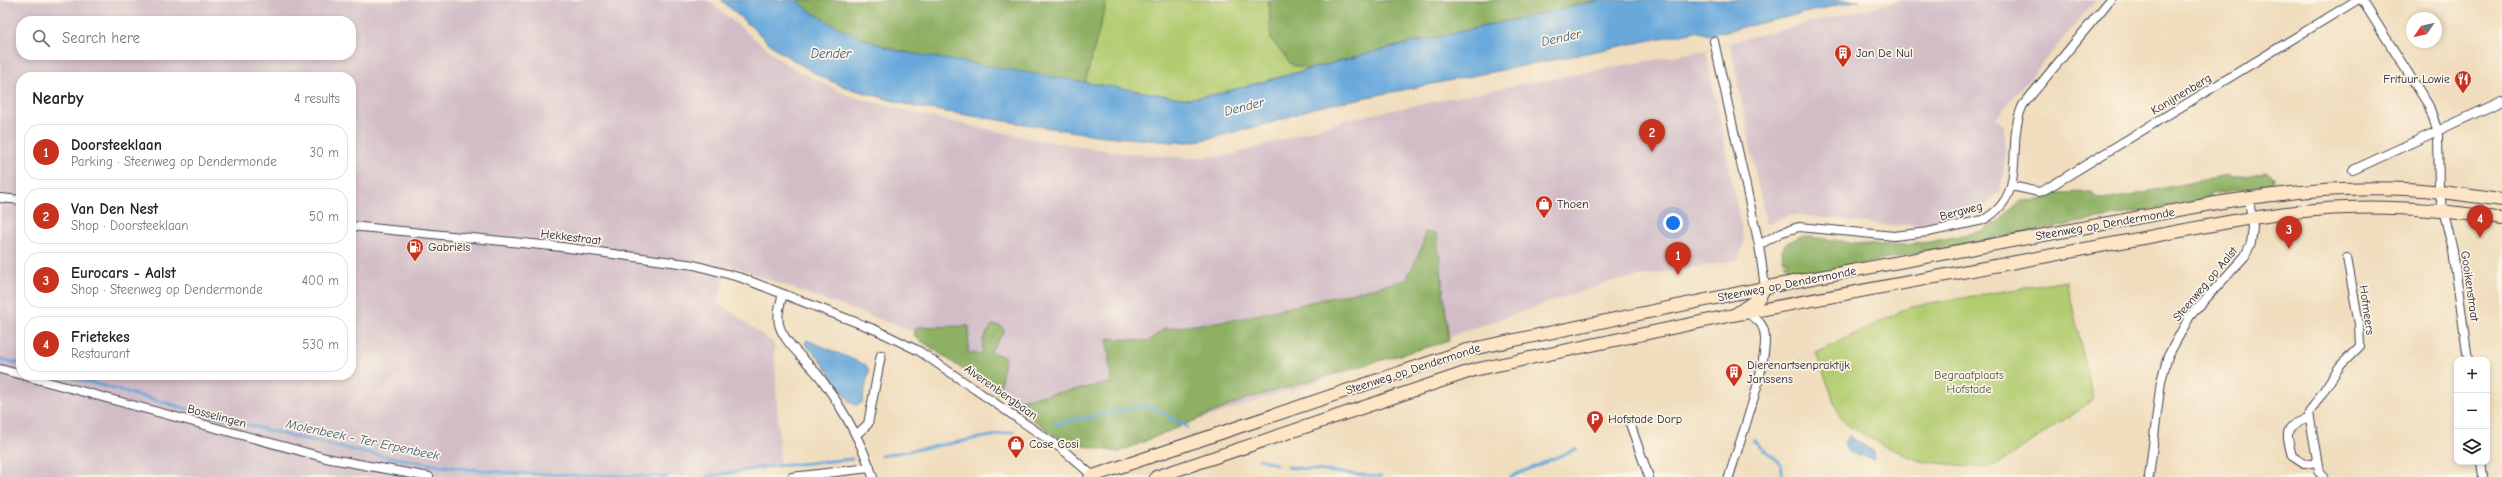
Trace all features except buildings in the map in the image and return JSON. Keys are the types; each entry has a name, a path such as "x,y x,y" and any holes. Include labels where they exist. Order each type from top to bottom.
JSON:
{"main road":[{"name":"Steenweg op Dendermonde","path":"1092,476 1467,350 1765,287 2249,198 2345,188 2406,189 2502,200"},
{"name":"Steenweg op Dendermonde","path":"1156,477 1474,370 1733,315 1748,314 2252,218 2346,208 2405,208 2502,219"},
{"path":"1765,287 1772,301 1778,304 1796,304"},
{"path":"1733,315 1759,298 1765,287"}],"street":[{"name":"Bergweg","path":"1759,245 1782,232 1799,227 1894,236 1928,232 1983,220 2000,209 2012,186 2016,125 2023,104 2110,0"},
{"name":"Konijnenberg","path":"2012,186 2040,192 2046,189 2357,0"},
{"path":"2362,0 2429,106 2438,132 2439,192"},
{"path":"1714,41 1759,245 1765,287"},
{"path":"2353,170 2438,132 2502,101"},
{"name":"Gooikenstraat","path":"2439,192 2453,251 2468,357"},
{"path":"0,198 16,200"},
{"name":"Steenweg op Aalst","path":"2149,477 2161,381 2168,356 2190,316 2245,256 2251,243 2252,218 2249,198"},
{"name":"Hekkestraat","path":"356,226 562,247 694,265 742,278 889,336"},
{"name":"Hofmeers","path":"2308,419 2309,413 2340,366 2360,346 2359,324 2347,258"},
{"path":"783,294 779,314 779,325 791,344 822,379 856,435 873,477"},
{"path":"1729,477 1765,356 1764,331 1759,320 1748,314"},
{"name":"Alverenbergbaan","path":"889,336 919,351 1062,449 1092,476"},
{"path":"856,435 868,424 881,355"},
{"name":"Bosselingen","path":"0,369 16,373"},
{"name":"Bosselingen","path":"40,380 326,458 429,477"},
{"path":"2317,462 2304,464 2292,456 2287,436 2290,428 2296,422 2308,419 2317,462 2323,477"},
{"path":"1629,421 1649,477"},
{"path":"2481,465 2483,477"},
{"path":"792,477 870,468"}],"shaded area":[{"path":"0,0 707,0 788,66 849,96 935,118 1034,139 1123,153 1192,158 1232,155 1348,119 1490,90 1706,50 1730,42 1904,0 2096,0 1996,118 2004,126 2005,161 2000,190 1983,208 1922,223 1893,226 1797,215 1789,215 1766,225 1730,43 1706,51 1744,241 1738,260 1609,282 1340,374 1106,450 1073,442 1007,391 917,333 729,265 718,303 774,343 780,466 706,477 0,477"}],"green space":[{"path":"797,0 1107,0 1085,83 933,59 894,49 857,36 824,20"},
{"path":"1107,0 1269,0 1271,39 1292,65 1310,69 1217,94 1187,99 1085,83"},
{"path":"1269,0 1601,0 1385,49 1310,69 1292,65 1271,39"},
{"path":"2267,172 2273,177 2272,185 2210,194 2210,198 1793,277 1784,263 1789,263 1789,261 1783,260 1782,251 1785,244 1799,237 1873,245 1906,245 1929,242 1982,231 1998,222 2020,201 2040,200 2056,193 2092,192 2098,199 2135,196 2135,194 2227,175 2233,178"},
{"path":"1425,232 1437,234 1449,341 1246,399 1119,452 1066,443 1008,402 1111,383 1107,338 1148,341 1164,329 1238,319 1406,280 1422,247"},
{"name":"Begraafplaats Hofstade","path":"2067,281 2093,400 2000,463 1985,468 1920,461 1882,445 1849,426 1840,417 1816,353 1912,306"},
{"path":"992,325 1001,326 1005,331 990,352 1005,357 999,394 914,336 916,327 969,326 968,353 982,354 983,339"}],"water":[{"name":"Dender","path":"721,0 797,0 819,17 831,24 856,36 896,51 1187,99 1217,94 1385,49 1601,0 1860,0 1709,35 1696,31 1313,108 1274,122 1212,138 1189,142 1171,142 1095,135 915,107 845,87 821,77 777,50"},
{"path":"807,340 866,365 869,371 862,403 856,405 850,402 819,358 805,344"},
{"path":"1849,436 1874,452 1874,459 1848,452 1844,443"}],"waterway":[{"name":"Molenbeek - Ter Erpenbeek","path":"0,359 16,363"},
{"name":"Molenbeek - Ter Erpenbeek","path":"81,380 304,439 402,459 451,467 505,472 559,475 667,477"},
{"name":"Molenbeek - Ter Erpenbeek","path":"1055,424 1144,406 1156,409 1187,427"},
{"name":"Molenbeek - Ter Erpenbeek","path":"881,456 1013,432"},
{"path":"1753,440 1781,464 1783,477"},
{"path":"1510,477 1576,449"},
{"name":"Molenbeek - Ter Erpenbeek","path":"706,477 765,467 852,459"},
{"path":"1259,459 1276,464"},
{"path":"1287,467 1382,477"}],"place":[{"name":"Jan De Nul","path":"1843,68"},
{"name":"Frituur Lowie","path":"2463,94"},
{"name":"Van Den Nest","path":"1652,152"},
{"name":"Thoen","path":"1544,219"},
{"name":"Frietekes","path":"2480,238"},
{"name":"Eurocars - Aalst","path":"2289,249"},
{"name":"Gabriëls","path":"415,262"},
{"name":"Doorsteeklaan","path":"1678,275"},
{"name":"Dierenartsenpraktijk Janssens","path":"1734,387"},
{"name":"Hofstade Dorp","path":"1595,434"},
{"name":"Cose Cosi","path":"1016,459"}]}
